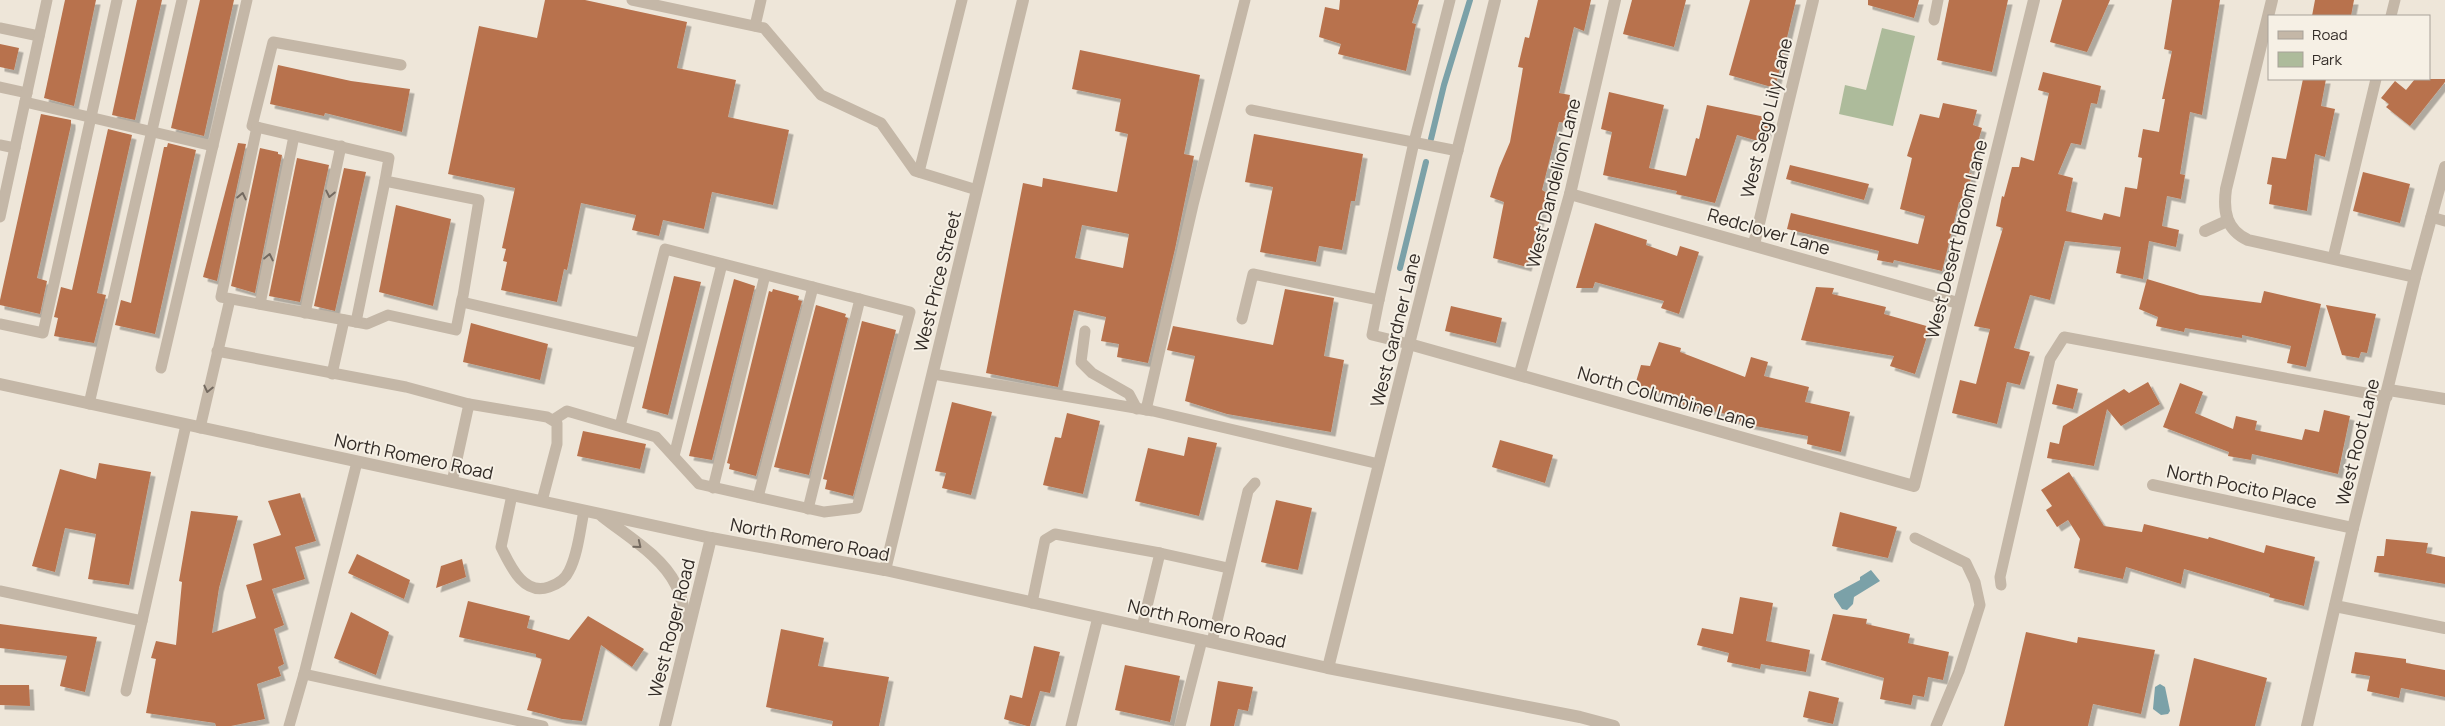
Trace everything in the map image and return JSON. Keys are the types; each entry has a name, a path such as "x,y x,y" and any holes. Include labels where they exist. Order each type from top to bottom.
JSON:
{"street":[{"name":"West Price Street","path":"886,570 1023,0"},
{"name":"West Gardner Lane","path":"1328,668 1495,0"},
{"name":"West Dandelion Lane","path":"1520,373 1570,194 1615,0"},
{"name":"West Sego Lily Lane","path":"1754,244 1813,0"},
{"name":"West Desert Broom Lane","path":"1914,486 2034,0"},
{"path":"2268,15 2272,0"},
{"path":"2268,16 2226,189 2224,203 2227,221 2237,236 2248,240 2415,277"},
{"name":"West Root Lane","path":"2307,726 2353,528 2388,393 2415,277 2445,167"},
{"name":"Redclover Lane","path":"1570,194 1754,244 1958,303"},
{"path":"2205,231 2227,221"},
{"name":"North Columbine Lane","path":"1409,344 1520,373 1914,486"},
{"name":"North Romero Road","path":"0,384 711,538 886,570 1579,722 1614,726"},
{"path":"2388,393 2445,399"},
{"name":"North Pocito Place","path":"2153,485 2353,528"},
{"path":"600,514 663,565 676,585 684,606 687,634"},
{"name":"West Roger Road","path":"665,726 711,538"},
{"path":"2335,606 2445,628"}],"lane":[{"path":"0,217 47,0"},
{"path":"0,324 44,333 117,0"},
{"path":"89,404 182,0"},
{"path":"161,368 248,0"},
{"path":"632,0 764,28 821,95 880,123 915,171 977,190"},
{"path":"755,26 761,0"},
{"path":"919,172 962,0"},
{"path":"1142,409 1245,0"},
{"path":"1409,344 1372,335 1414,142 1450,0"},
{"path":"1934,20 1938,0"},
{"path":"2391,15 2395,0"},
{"path":"0,28 39,36"},
{"path":"332,374 350,321 389,158 252,126 273,42 401,65"},
{"path":"2332,258 2376,80"},
{"path":"0,87 26,98 91,118 213,146"},
{"path":"1251,110 1458,151"},
{"path":"200,428 217,351 225,297 257,127"},
{"path":"260,304 294,136"},
{"path":"0,144 15,148"},
{"path":"305,313 341,146"},
{"path":"225,297 367,324 388,315 456,330 479,200 385,181"},
{"path":"2431,218 2445,221"},
{"path":"553,420 567,411 656,437 699,484 824,512 857,508 910,312 665,249 620,426"},
{"path":"674,456 722,264"},
{"path":"1242,319 1253,274 1379,300"},
{"path":"713,488 766,275"},
{"path":"758,497 813,287"},
{"path":"462,299 462,302 640,343"},
{"path":"808,509 860,299"},
{"path":"1085,331 1081,362 1092,373 1129,394 1142,409"},
{"path":"2001,584 2000,577 2050,359 2064,337 2388,393"},
{"path":"217,351 332,374 406,386 470,404 547,417 557,423 557,444 542,501"},
{"path":"933,374 1142,409 1379,464"},
{"path":"452,482 470,404"},
{"path":"126,692 186,424"},
{"path":"289,726 304,674 357,462"},
{"path":"1180,726 1207,641 1248,491 1255,482"},
{"path":"512,495 501,546 520,580 530,586 543,589 564,580 570,570 584,511"},
{"path":"1032,602 1044,540 1055,534 1160,553 1228,568"},
{"path":"1915,538 1966,563 1975,582 1980,605 1959,671 1936,726"},
{"path":"1142,627 1160,553"},
{"path":"0,591 142,621"},
{"path":"1071,726 1098,617"},
{"path":"304,674 543,726"}],"green space":[{"path":"1882,28 1915,36 1893,126 1839,114 1845,85 1866,90"}],"water":[{"path":"1871,570 1880,581 1854,597 1853,604 1847,610 1842,609 1834,594 1860,580 1860,577"},
{"path":"2160,684 2165,687 2170,711 2168,714 2161,715 2153,709 2155,687"}],"building":[{"path":"65,0 96,0 74,106 44,98"},
{"path":"137,0 162,0 135,120 112,115"},
{"path":"200,0 234,0 204,136 171,128"},
{"path":"545,0 585,0 687,22 677,68 736,80 728,117 789,130 773,205 712,192 704,229 663,220 659,236 632,230 636,215 581,203 567,270 564,269 557,302 501,290 507,262 503,261 506,249 502,248 515,188 448,174 479,26 537,38"},
{"path":"1340,0 1419,0 1412,23 1416,24 1406,71 1338,54 1341,44 1319,37 1325,7 1339,10"},
{"path":"1538,0 1591,0 1584,31 1574,27 1559,93 1570,95 1565,123 1559,122 1542,190 1547,193 1527,267 1493,258 1504,202 1490,197 1510,142 1523,68 1518,67 1525,37 1529,38"},
{"path":"1632,0 1686,0 1674,47 1623,34"},
{"path":"1750,0 1796,0 1775,88 1729,75"},
{"path":"1868,0 1919,0 1914,18 1868,5"},
{"path":"1949,0 2008,0 1992,72 1937,60"},
{"path":"2062,0 2110,0 2087,52 2050,42"},
{"path":"2172,0 2220,0 2202,115 2190,112 2180,174 2185,175 2181,199 2167,196 2162,226 2179,230 2176,247 2149,241 2143,279 2116,273 2121,247 2065,241 2050,300 2030,295 2014,348 2030,352 2020,385 2007,382 1997,424 1952,413 1960,380 1976,384 1990,329 1974,326 2003,228 1996,226 2002,196 2004,197 2012,167 2019,167 2021,157 2034,161 2049,93 2038,90 2043,72 2101,86 2097,104 2091,103 2081,145 2071,143 2058,174 2073,178 2066,211 2102,220 2104,213 2120,217 2125,187 2137,189 2142,158 2138,157 2143,129 2159,132 2165,99 2162,99 2172,51 2164,49"},
{"path":"2315,0 2354,0 2351,15 2312,15"},
{"path":"0,44 19,48 14,70 0,67"},
{"path":"1080,50 1200,75 1184,154 1194,156 1175,249 1148,363 1117,357 1119,344 1101,341 1106,317 1074,310 1058,387 986,373 1023,183 1042,187 1043,178 1117,192 1128,134 1115,131 1121,99 1072,89","holes":["1082,225 1129,234 1123,268 1075,258"]},
{"path":"278,65 351,81 410,89 402,132 325,113 324,116 270,104"},
{"path":"2445,79 2445,82 2410,126 2386,107 2389,104 2381,98 2395,81 2406,90 2414,80"},
{"path":"2303,80 2326,80 2321,106 2335,109 2325,157 2315,154 2307,211 2269,204 2272,185 2267,184 2272,157 2286,159"},
{"path":"1609,92 1664,105 1649,168 1686,176 1696,138 1699,139 1707,105 1770,118 1766,135 1760,134 1758,141 1737,135 1715,203 1676,194 1677,191 1603,175 1612,132 1601,129"},
{"path":"1943,103 1977,110 1973,125 1982,128 1969,173 1972,174 1965,203 1959,202 1942,271 1894,260 1893,263 1877,260 1879,251 1787,229 1791,213 1918,244 1925,216 1900,209 1912,158 1907,156 1920,114 1939,118"},
{"path":"41,114 71,120 71,125 37,278 47,281 40,314 0,305 0,300"},
{"path":"108,129 132,135 97,293 106,295 94,343 54,336 58,318 54,317 61,287 72,290"},
{"path":"1254,134 1363,154 1355,201 1351,201 1342,250 1319,246 1316,262 1260,252 1273,187 1245,182"},
{"path":"168,143 196,150 155,334 115,325 121,300 131,303 164,147 167,147"},
{"path":"238,143 246,144 217,281 203,277"},
{"path":"260,148 278,152 278,154 282,155 255,293 231,286"},
{"path":"297,158 329,165 300,302 269,296"},
{"path":"1790,165 1869,184 1864,200 1786,179"},
{"path":"344,168 366,172 335,311 314,306"},
{"path":"2363,172 2410,184 2400,223 2353,211"},
{"path":"396,205 451,219 433,306 379,292"},
{"path":"1595,223 1647,240 1646,245 1677,256 1680,246 1699,252 1679,314 1661,308 1664,301 1595,282 1593,288 1576,288"},
{"path":"674,276 701,282 668,415 642,408"},
{"path":"734,279 755,286 712,460 689,456"},
{"path":"2147,279 2200,295 2261,303 2264,291 2321,304 2306,367 2287,363 2291,346 2242,335 2242,338 2185,328 2184,332 2156,326 2158,317 2139,309"},
{"path":"1816,287 1834,288 1832,294 1886,307 1884,314 1930,327 1915,374 1890,366 1894,356 1801,340"},
{"path":"773,289 799,296 798,300 802,301 756,476 729,469 730,464 727,463 769,291 772,292"},
{"path":"1285,289 1334,298 1324,356 1344,360 1331,432 1227,414 1185,401 1195,356 1167,350 1173,326 1273,345"},
{"path":"816,305 846,314 845,317 848,318 809,475 774,467"},
{"path":"2326,305 2376,314 2367,353 2361,352 2359,358 2342,355"},
{"path":"1451,306 1502,318 1496,343 1445,331"},
{"path":"862,321 896,330 853,496 825,489 827,480 823,479"},
{"path":"471,323 548,344 540,380 463,362"},
{"path":"1659,342 1681,348 1680,352 1745,377 1751,357 1768,362 1764,376 1809,387 1805,402 1850,412 1841,452 1807,444 1808,436 1750,425 1725,417 1726,414 1676,403 1678,398 1635,385 1641,365 1650,366"},
{"path":"2148,382 2160,404 2121,426 2107,409 2094,466 2047,458 2050,442 2059,444 2063,426 2124,389 2129,393"},
{"path":"2180,383 2203,392 2195,413 2233,429 2236,416 2257,421 2255,430 2302,440 2305,429 2319,432 2324,410 2350,416 2338,474 2252,454 2251,460 2228,456 2229,452 2163,427"},
{"path":"2057,384 2078,389 2073,409 2052,404"},
{"path":"952,402 992,412 971,495 942,488 946,473 935,471"},
{"path":"1067,413 1100,421 1083,494 1043,485 1055,437 1061,438"},
{"path":"583,431 646,444 640,469 577,456"},
{"path":"1188,437 1217,443 1199,516 1135,501 1148,448 1184,456"},
{"path":"1500,440 1553,455 1545,483 1492,467"},
{"path":"99,463 151,472 129,585 88,579 96,534 65,528 55,572 32,566 60,469 96,479"},
{"path":"2069,472 2104,526 2142,532 2144,524 2208,539 2209,537 2264,553 2266,545 2315,557 2304,606 2269,597 2270,594 2184,569 2181,584 2126,567 2123,579 2074,568 2080,539 2068,520 2057,527 2046,510 2052,506 2041,490"},
{"path":"300,493 316,541 295,547 305,579 272,589 284,625 274,629 284,664 278,667 281,676 257,684 265,719 231,726 216,726 215,723 146,713 156,659 151,658 156,641 176,645 182,582 179,581 191,511 238,516 219,588 212,633 256,618 246,585 262,580 253,544 281,535 268,501"},
{"path":"1276,500 1312,508 1298,570 1261,562"},
{"path":"1840,512 1897,527 1888,558 1832,546"},
{"path":"2386,539 2428,543 2426,553 2445,557 2445,584 2374,572 2377,556 2384,556"},
{"path":"357,554 410,580 404,599 348,573"},
{"path":"462,559 466,577 436,588 441,566"},
{"path":"1740,597 1773,603 1766,641 1810,650 1806,672 1761,664 1760,669 1727,662 1729,653 1697,645 1702,628 1733,634"},
{"path":"468,601 530,616 527,628 569,640 588,616 644,649 632,667 601,645 582,721 562,719 527,710 542,659 536,657 536,654 459,637"},
{"path":"351,612 389,632 376,675 334,658"},
{"path":"1833,614 1867,619 1866,624 1910,634 1908,643 1949,652 1943,680 1928,677 1924,697 1913,695 1911,705 1880,699 1884,678 1821,660"},
{"path":"0,624 97,637 85,692 60,686 67,656 0,648"},
{"path":"781,629 824,638 818,666 889,677 879,726 832,726 833,721 766,707"},
{"path":"2026,632 2077,643 2078,637 2155,650 2141,714 2093,704 2088,726 2004,726"},
{"path":"1034,646 1060,652 1050,693 1040,691 1030,726 1027,726 1004,719 1010,695 1022,698"},
{"path":"2355,652 2406,659 2406,663 2445,670 2445,697 2401,688 2399,698 2367,691 2370,676 2351,673"},
{"path":"2194,658 2267,678 2255,726 2179,726"},
{"path":"1125,665 1180,676 1170,722 1115,710"},
{"path":"1218,681 1253,687 1248,711 1238,709 1234,726 1210,726"},
{"path":"0,685 29,685 30,706 0,705"},
{"path":"1809,691 1839,698 1833,724 1803,717"}],"waterway":[{"path":"1431,139 1444,85 1470,0"},
{"path":"1400,268 1426,162"}]}
